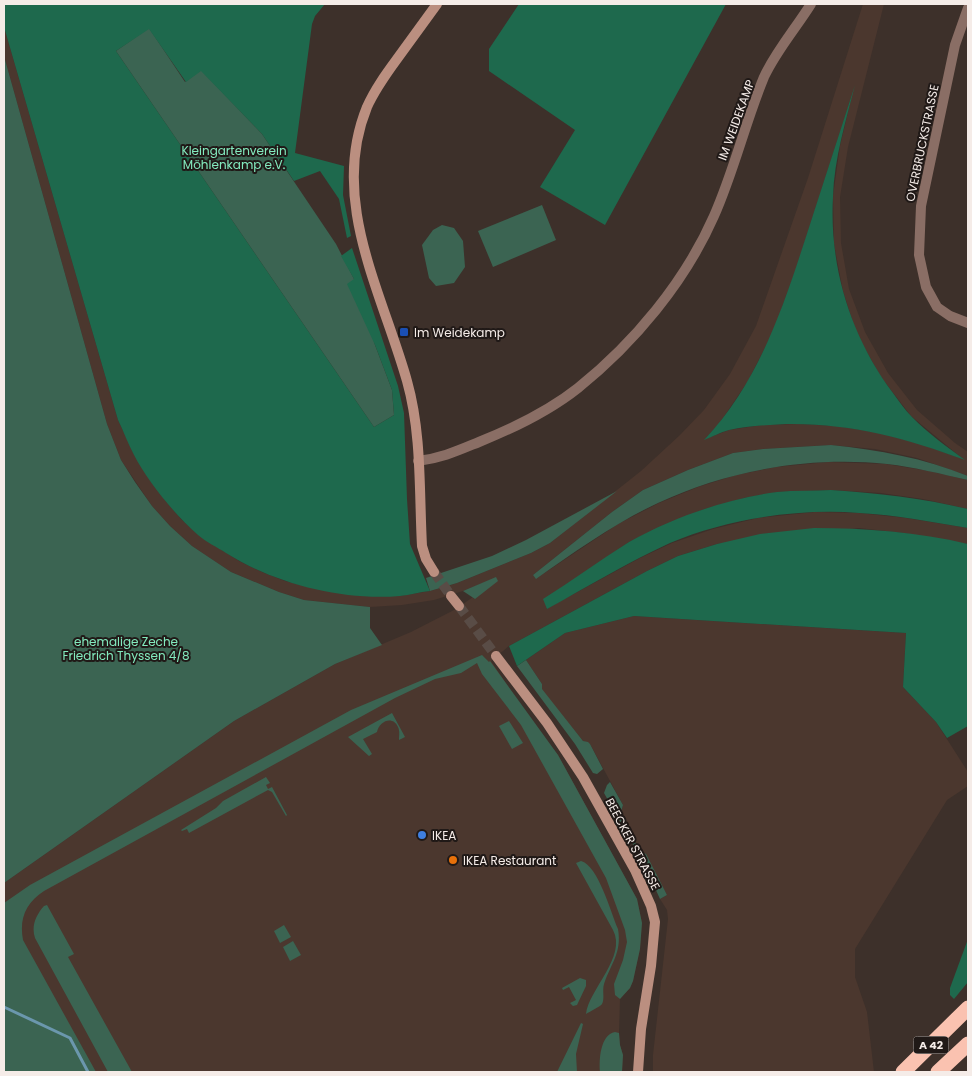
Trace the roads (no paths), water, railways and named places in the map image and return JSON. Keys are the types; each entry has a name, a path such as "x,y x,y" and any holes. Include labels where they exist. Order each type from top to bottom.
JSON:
{"highway":[{"name":"A 42","path":"903,1072 964,1013"},
{"name":"A 42","path":"938,1072 968,1044"}],"street":[{"path":"434,572 426,559 422,546 416,424 407,382 361,241 354,198 354,174 359,133 367,107 378,86 437,4"},
{"name":"IM WEIDEKAMP","path":"418,461 439,458 497,435 542,412 578,388 612,359 658,307 688,263 714,217 765,76 811,4"},
{"name":"OVERBRUCKSTRASSE","path":"968,8 955,45 921,206 919,254 926,287 937,307 950,316 968,323"},
{"path":"452,596 459,606"},
{"name":"BEECKER STRASSE","path":"496,656 547,723 579,771 635,870 651,906 655,922 651,966 641,1028 638,1072"}],"waterway":[{"path":"4,1007 70,1038 88,1072"}],"tunnel":[{"path":"434,572 451,596"},
{"path":"459,606 496,656"}],"place":[{"name":"Im Weidekamp","path":"404,332"},
{"name":"IKEA","path":"422,835"},
{"name":"IKEA Restaurant","path":"453,860"}],"park label":[{"name":"Kleingartenverein Möhlenkamp e.V.","path":"234,157"},
{"name":"ehemalige Zeche Friedrich Thyssen 4/8","path":"126,648"}]}
